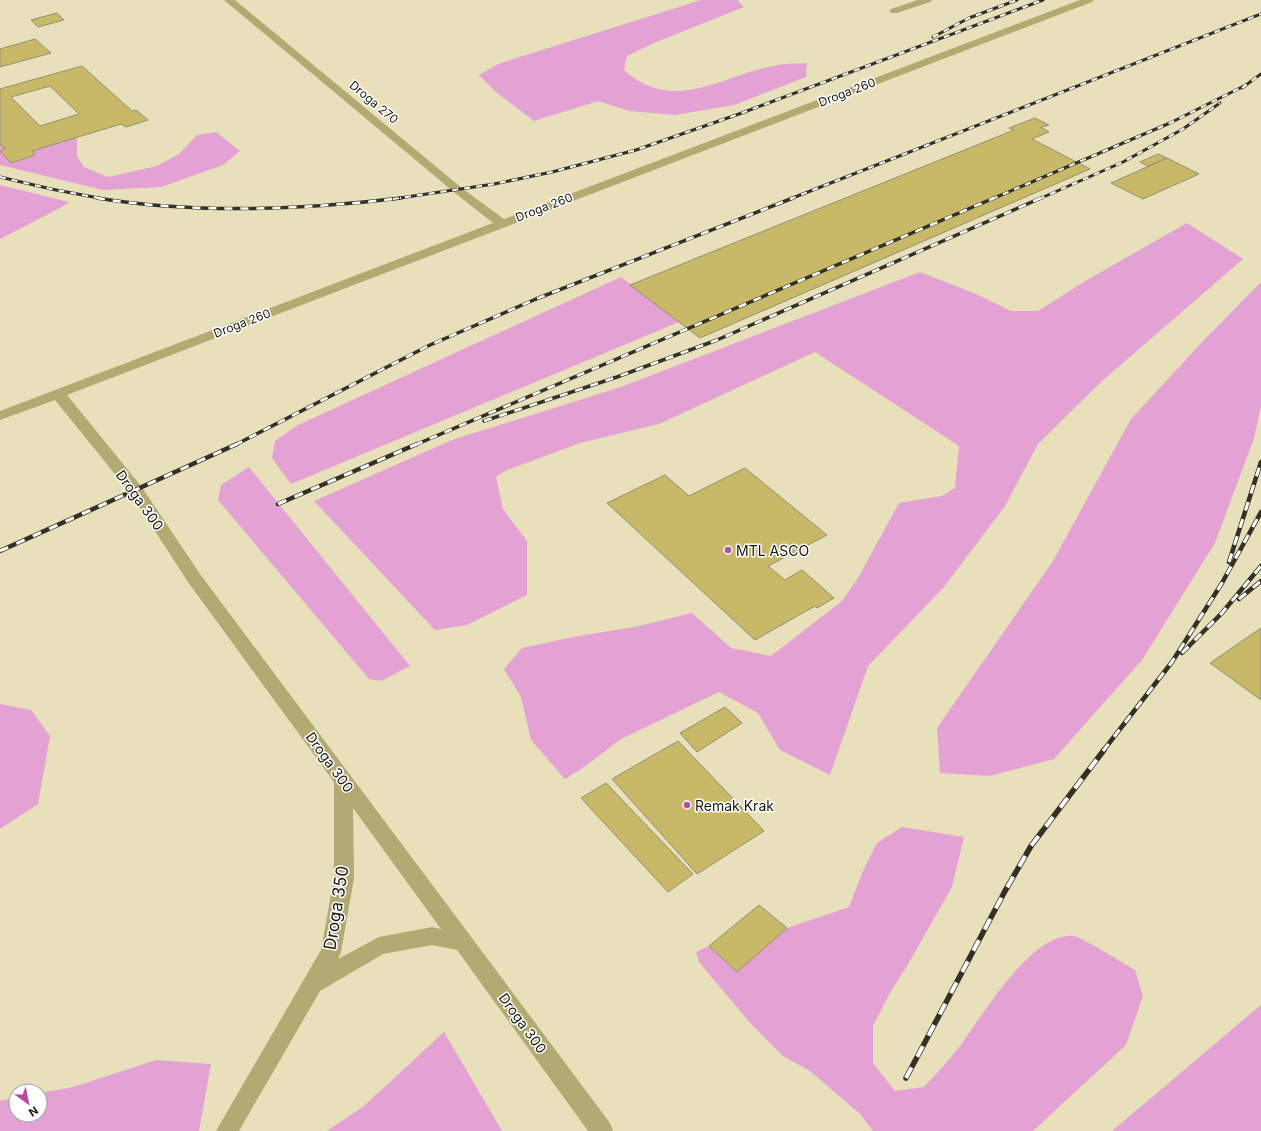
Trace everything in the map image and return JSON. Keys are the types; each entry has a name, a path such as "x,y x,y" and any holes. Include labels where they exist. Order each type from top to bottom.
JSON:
{"lane":[{"name":"Droga 270","path":"229,0 459,191 502,224"},
{"path":"894,11 927,0"},
{"name":"Droga 260","path":"0,416 1089,0"},
{"name":"Droga 300","path":"58,394 136,490 194,578 602,1131"},
{"name":"Droga 350","path":"228,1131 331,952 344,878 343,780"},
{"name":"Droga 350","path":"312,985 379,946 432,936 464,943"}],"shaded area":[{"path":"0,0 1261,0 1261,1131 0,1131"},
{"path":"701,0 737,0 744,7 654,43 627,56 624,70 642,83 660,89 678,91 697,89 753,71 781,64 807,63 806,77 734,105 675,115 630,111 598,101 534,121 497,93 479,75 498,64"},
{"path":"216,132 240,151 223,165 161,187 103,190 0,165 0,144 5,149 1,151 11,163 35,155 32,151 77,137 77,156 84,167 108,177 157,166 179,154 197,135"},
{"path":"0,185 69,202 0,239"},
{"path":"1187,223 1243,259 1101,382 1038,444 1005,506 944,587 868,666 830,775 780,750 758,713 719,692 621,739 584,767 565,779 531,740 521,697 504,669 522,648 578,636 635,627 692,613 731,648 771,656 842,601 858,578 899,503 942,496 955,488 959,446 815,352 659,424 580,443 507,470 496,477 503,509 527,541 527,595 467,625 435,630 314,501 452,440 621,387 920,272 976,294 1011,311 1038,311 1087,280"},
{"path":"621,277 679,322 291,484 272,458 275,441 298,425"},
{"path":"1261,282 1261,406 1254,438 1215,543 1142,660 1054,759 990,776 940,773 937,728 1053,561 1131,419 1204,340"},
{"path":"249,467 410,666 381,681 369,679 218,500 221,485"},
{"path":"0,704 31,710 50,736 38,804 0,829"},
{"path":"902,827 964,837 952,887 891,991 873,1026 873,1063 895,1091 924,1087 960,1046 995,997 1025,961 1041,947 1058,938 1074,936 1135,970 1143,996 1126,1045 1033,1131 873,1131 860,1114 810,1071 783,1056 751,1024 699,962 696,952 709,946 737,972 787,928 849,907 863,871 877,843"},
{"path":"1261,1005 1261,1131 1112,1131"},
{"path":"444,1032 502,1131 327,1131 364,1106"},
{"path":"156,1060 211,1064 199,1131 0,1131 0,1101 8,1100 8,1123 48,1123 48,1092 73,1087"}],"building":[{"path":"57,13 64,20 38,27 31,20"},
{"path":"35,39 51,53 0,67 0,49"},
{"path":"82,66 132,111 136,110 148,120 126,127 121,124 32,151 35,155 11,163 0,151 5,149 0,144 0,89","holes":["50,86 79,114 40,126 11,97"]},
{"path":"1035,118 1049,125 1041,127 1049,132 1032,139 1090,169 700,338 630,285 1014,130 1009,128"},
{"path":"1158,154 1167,158 1148,166 1140,162"},
{"path":"1167,158 1199,174 1143,199 1111,183"},
{"name":"MTL ASCO","path":"745,468 827,535 768,566 785,580 802,570 834,598 817,608 815,606 755,640 607,503 665,475 689,496"},
{"path":"1261,628 1261,700 1210,663"},
{"path":"725,707 742,723 697,752 680,733"},
{"name":"Remak Krak","path":"678,741 764,831 697,874 612,779"},
{"path":"606,783 693,874 668,892 581,798"},
{"path":"759,905 787,928 737,972 709,946"}],"railway":[{"path":"933,37 969,18 1017,0"},
{"path":"396,199 494,184 552,172 636,150 739,114 1043,0"},
{"path":"790,199 1261,14"},
{"path":"1242,88 1261,74"},
{"path":"992,199 1170,123 1246,85"},
{"path":"1039,199 1123,162 1183,129 1220,103"},
{"path":"0,177 103,199"},
{"path":"97,198 103,199"},
{"path":"396,199 401,198"},
{"path":"237,444 430,345 536,299 793,198"},
{"path":"415,445 994,198"},
{"path":"484,421 617,377 717,340 1041,198"},
{"path":"103,199 172,206 249,208 326,205 396,199"},
{"path":"0,551 237,444"},
{"path":"278,504 417,444"},
{"path":"1229,562 1261,462"},
{"path":"1103,751 1172,662 1222,583 1261,512"},
{"path":"1182,653 1222,613 1261,566"},
{"path":"1239,599 1261,581"},
{"path":"906,1078 1005,891 1031,846 1104,750"}],"place":[{"name":"MTL ASCO","path":"728,550"},
{"name":"Remak Krak","path":"687,805"}]}
